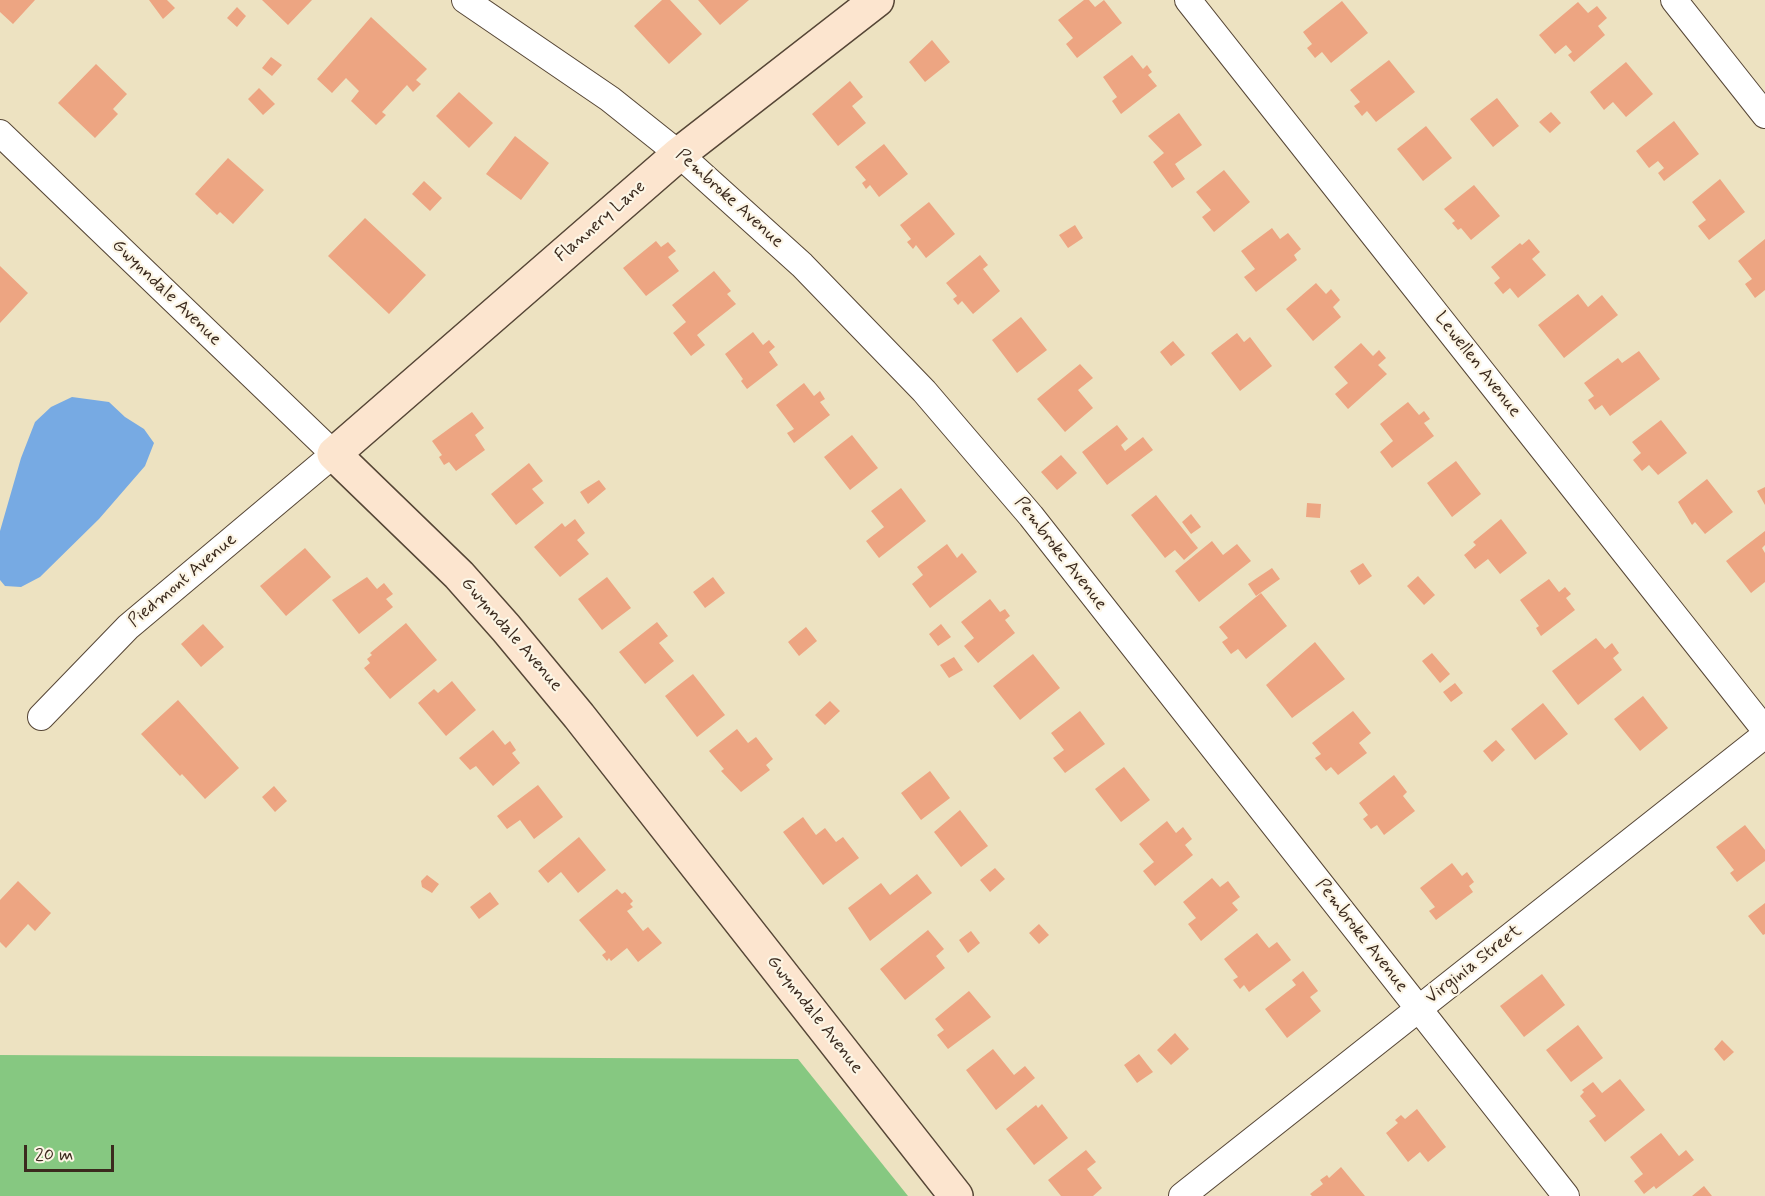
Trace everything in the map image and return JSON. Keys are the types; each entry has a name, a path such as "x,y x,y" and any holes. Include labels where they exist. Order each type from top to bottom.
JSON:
{"street":[{"name":"Pembroke Avenue","path":"465,0 610,99 679,154 825,288 924,391 1031,516 1566,1196"},
{"name":"Flannery Lane","path":"334,454 679,154 877,0"},
{"name":"Lewellen Avenue","path":"1188,0 1765,730"},
{"path":"1674,0 1765,115"},
{"name":"Gwynndale Avenue","path":"0,133 459,576 506,628 579,716 956,1196"},
{"name":"Piedmont Avenue","path":"41,717 128,627 334,454"},
{"name":"Virginia Street","path":"1182,1196 1765,735"}],"green space":[{"path":"0,1055 798,1059 908,1196 0,1196"}],"water":[{"path":"72,397 109,402 125,417 144,429 154,443 145,466 99,519 40,577 21,587 5,586 0,580 0,531 21,458 35,422 51,407"}],"building":[{"path":"0,0 35,0 13,24 0,12"},
{"path":"149,0 167,0 175,8 163,19"},
{"path":"262,0 312,0 288,25"},
{"path":"662,0 670,0 702,34 669,64 634,26"},
{"path":"698,0 749,0 720,25"},
{"path":"1084,0 1089,0 1095,7 1104,0 1122,23 1077,58 1066,44 1073,38 1058,20"},
{"path":"1342,1 1368,33 1331,63 1322,52 1315,58 1307,48 1312,44 1303,32"},
{"path":"1578,2 1588,13 1597,6 1607,18 1598,26 1605,35 1574,62 1568,55 1572,52 1566,45 1555,54 1539,35"},
{"path":"237,7 246,16 237,27 227,18"},
{"path":"371,17 427,69 416,80 421,84 413,92 407,85 382,112 386,115 376,125 351,101 359,91 346,78 332,93 317,79"},
{"path":"932,40 950,62 925,82 909,62"},
{"path":"1132,55 1143,69 1147,65 1152,72 1148,75 1157,86 1121,114 1112,101 1117,97 1103,77"},
{"path":"271,57 282,65 272,76 262,68"},
{"path":"1389,60 1415,92 1376,122 1367,111 1362,116 1354,106 1360,102 1350,90"},
{"path":"1626,62 1653,94 1626,117 1613,102 1604,110 1590,92"},
{"path":"96,64 127,94 113,109 118,114 95,138 58,103"},
{"path":"850,81 863,97 852,106 866,123 838,146 812,114"},
{"path":"259,88 275,104 263,115 248,99"},
{"path":"459,92 493,123 469,148 436,116"},
{"path":"1497,98 1519,126 1493,147 1470,119"},
{"path":"1551,112 1561,123 1550,133 1539,122"},
{"path":"1179,113 1202,145 1175,164 1185,179 1172,188 1153,162 1164,153 1148,136"},
{"path":"1674,121 1699,154 1664,181 1658,173 1664,168 1658,161 1649,168 1636,151"},
{"path":"1426,126 1452,158 1423,181 1397,149"},
{"path":"515,136 549,163 521,200 486,174"},
{"path":"884,144 908,174 879,197 870,185 866,189 862,183 866,180 855,167"},
{"path":"228,158 264,190 233,224 220,212 217,215 195,194"},
{"path":"1224,170 1250,202 1214,232 1202,217 1211,210 1196,192"},
{"path":"1720,179 1745,212 1709,240 1698,226 1706,220 1692,202"},
{"path":"424,181 442,198 430,211 412,194"},
{"path":"1474,185 1500,216 1471,240 1461,228 1458,230 1452,223 1455,221 1444,209"},
{"path":"929,202 955,234 926,258 916,245 913,249 907,242 911,239 900,225"},
{"path":"365,218 426,275 389,314 328,256"},
{"path":"1075,225 1083,238 1068,248 1059,235"},
{"path":"1272,228 1280,239 1288,233 1301,249 1294,255 1297,260 1256,292 1244,277 1255,269 1241,251"},
{"path":"1529,239 1540,252 1532,259 1546,275 1518,298 1510,288 1503,294 1494,283 1500,278 1491,267 1520,243 1522,245"},
{"path":"1765,239 1765,290 1755,298 1745,284 1752,279 1738,261"},
{"path":"656,241 661,247 668,242 676,251 668,257 679,271 646,296 623,268"},
{"path":"980,255 988,265 983,269 1000,291 973,314 962,301 958,305 953,299 957,296 946,283"},
{"path":"0,266 28,293 0,323"},
{"path":"714,271 731,291 727,294 736,304 697,335 705,345 691,356 673,333 686,322 672,305"},
{"path":"1316,283 1326,294 1331,289 1340,300 1333,307 1341,317 1313,341 1286,309"},
{"path":"1578,294 1588,307 1602,295 1618,315 1564,358 1538,325"},
{"path":"1021,317 1047,350 1017,373 992,340"},
{"path":"753,332 763,345 769,340 775,347 769,352 778,365 747,389 741,381 743,379 725,354"},
{"path":"1237,333 1244,342 1250,337 1272,366 1240,391 1211,353"},
{"path":"1173,341 1185,355 1171,366 1160,352"},
{"path":"1361,343 1373,356 1379,350 1386,358 1378,365 1387,374 1348,409 1335,394 1348,383 1334,367"},
{"path":"1639,351 1660,379 1610,416 1602,405 1595,410 1588,400 1594,396 1584,383 1618,358 1622,363"},
{"path":"1080,364 1093,378 1078,390 1093,408 1065,432 1037,399"},
{"path":"804,383 814,396 820,391 825,399 820,402 830,415 794,443 787,433 794,429 776,405"},
{"path":"1408,402 1419,415 1424,411 1430,419 1424,423 1434,436 1392,468 1380,452 1393,441 1380,424"},
{"path":"472,412 484,428 475,435 485,450 456,471 449,462 444,465 439,457 442,455 432,441"},
{"path":"1661,420 1687,453 1658,475 1649,465 1642,471 1633,460 1641,453 1632,442"},
{"path":"1117,425 1128,439 1121,445 1125,451 1143,437 1153,450 1107,485 1082,452"},
{"path":"852,435 878,468 850,490 824,457"},
{"path":"1061,455 1077,473 1057,490 1041,472"},
{"path":"1456,461 1481,494 1452,517 1427,483"},
{"path":"529,463 543,481 532,489 544,503 516,525 491,494"},
{"path":"1707,479 1733,512 1705,534 1695,522 1692,525 1678,502"},
{"path":"599,480 606,489 588,504 580,492"},
{"path":"1765,487 1765,505 1757,491"},
{"path":"901,488 926,521 879,558 866,541 884,527 871,511"},
{"path":"1156,495 1198,548 1184,560 1175,550 1165,558 1131,515"},
{"path":"1307,503 1321,504 1320,518 1306,517"},
{"path":"1191,514 1201,527 1191,534 1182,522"},
{"path":"575,519 585,533 577,540 589,554 560,577 534,547 562,523 565,527"},
{"path":"1501,519 1527,553 1500,574 1488,559 1475,569 1464,555 1476,545 1473,542"},
{"path":"1765,531 1765,545 1762,548 1765,553 1765,582 1751,593 1726,561"},
{"path":"1212,541 1223,555 1237,544 1251,561 1199,602 1175,571"},
{"path":"947,544 957,558 962,553 977,572 930,608 912,584 923,575 917,567"},
{"path":"305,548 331,577 286,616 260,586"},
{"path":"1363,563 1372,576 1359,585 1350,571"},
{"path":"1272,568 1280,579 1256,596 1248,584"},
{"path":"1418,576 1435,595 1424,605 1407,586"},
{"path":"367,577 377,589 384,583 393,594 386,599 393,607 359,634 332,600"},
{"path":"607,577 631,608 602,630 578,599"},
{"path":"713,577 725,593 705,608 693,592"},
{"path":"1549,579 1559,592 1565,587 1571,594 1566,598 1575,610 1541,636 1536,628 1539,626 1520,600"},
{"path":"1261,593 1287,626 1246,659 1238,649 1231,654 1222,642 1228,638 1219,627"},
{"path":"990,599 1000,612 1005,609 1010,616 1005,620 1015,633 978,663 964,646 974,638 961,622"},
{"path":"657,622 668,636 659,643 674,661 645,684 619,652"},
{"path":"406,623 437,660 390,699 364,668 370,663 367,659 372,655 370,653"},
{"path":"203,624 224,647 201,667 181,644"},
{"path":"941,624 951,637 938,646 929,634"},
{"path":"806,627 817,641 799,656 788,642"},
{"path":"1596,638 1605,649 1612,643 1619,653 1613,658 1622,670 1578,705 1552,671"},
{"path":"1315,642 1345,679 1292,718 1266,685"},
{"path":"1432,653 1450,674 1440,683 1422,661"},
{"path":"1033,654 1060,688 1020,720 993,686"},
{"path":"954,657 963,670 949,678 940,665"},
{"path":"693,674 725,715 697,737 665,696"},
{"path":"452,681 476,710 446,736 418,703 434,689 438,693"},
{"path":"1455,683 1463,693 1451,702 1443,692"},
{"path":"1643,696 1668,728 1640,751 1614,719"},
{"path":"178,700 239,768 205,799 141,734"},
{"path":"830,701 840,711 825,725 815,715"},
{"path":"1543,703 1568,734 1535,760 1511,729"},
{"path":"1080,711 1105,744 1065,773 1053,758 1064,750 1051,733"},
{"path":"1353,711 1371,733 1359,743 1367,753 1338,775 1331,767 1326,771 1315,758 1321,754 1312,743"},
{"path":"737,729 748,743 756,737 773,759 766,765 770,770 741,792 721,771 724,769 709,751"},
{"path":"493,730 505,745 510,741 516,750 512,753 520,763 493,786 476,766 470,770 459,758"},
{"path":"1496,740 1505,750 1492,762 1483,751"},
{"path":"1124,767 1150,800 1121,822 1095,789"},
{"path":"930,771 950,798 921,820 901,793"},
{"path":"1394,775 1407,792 1403,796 1415,811 1384,835 1377,825 1371,829 1363,819 1368,815 1359,803"},
{"path":"538,785 563,817 534,839 520,820 507,829 497,816"},
{"path":"274,786 287,801 275,812 262,797"},
{"path":"960,810 988,846 961,867 934,832"},
{"path":"803,817 816,835 825,828 836,842 843,837 859,858 823,885 783,832"},
{"path":"1167,821 1176,833 1183,827 1192,839 1185,845 1193,855 1155,886 1143,871 1154,862 1139,844"},
{"path":"1745,825 1765,850 1765,861 1737,882 1730,873 1734,870 1716,847"},
{"path":"579,837 606,870 578,893 561,872 548,883 538,871"},
{"path":"1452,863 1462,876 1467,872 1474,882 1469,886 1473,892 1436,920 1429,911 1435,907 1420,888"},
{"path":"995,868 1005,879 990,892 980,880"},
{"path":"917,874 932,893 870,941 848,908 881,883 890,895"},
{"path":"427,875 439,884 432,893 422,887 421,881"},
{"path":"1212,878 1220,887 1228,881 1240,897 1232,903 1238,910 1201,941 1188,924 1196,918 1183,902"},
{"path":"18,881 51,913 35,931 28,924 6,948 0,942 0,900"},
{"path":"617,889 622,894 625,892 633,901 630,904 633,907 627,911 643,931 648,927 662,943 638,962 627,948 611,961 609,958 607,961 602,955 606,952 579,920"},
{"path":"490,892 499,904 479,919 470,907"},
{"path":"1765,903 1765,934 1763,935 1748,916"},
{"path":"1039,924 1049,935 1039,944 1029,933"},
{"path":"928,930 944,949 936,956 945,968 905,1000 880,969"},
{"path":"971,931 980,943 968,953 959,940"},
{"path":"1257,933 1269,948 1277,942 1291,960 1249,992 1244,985 1240,989 1233,980 1238,977 1224,959"},
{"path":"1303,971 1318,991 1310,997 1321,1011 1287,1038 1265,1009 1296,985 1292,980"},
{"path":"1542,974 1565,1005 1524,1037 1500,1006"},
{"path":"969,991 991,1017 948,1049 937,1035 944,1030 935,1019"},
{"path":"1578,1025 1603,1058 1571,1082 1546,1050"},
{"path":"1175,1033 1189,1049 1171,1065 1157,1050"},
{"path":"1722,1040 1734,1052 1724,1061 1714,1049"},
{"path":"993,1049 1014,1075 1025,1066 1035,1078 996,1110 966,1070"},
{"path":"1139,1054 1153,1072 1137,1083 1124,1065"},
{"path":"1620,1079 1645,1110 1605,1142 1589,1121 1596,1116 1580,1096 1584,1092 1582,1090 1593,1082 1602,1093"},
{"path":"1042,1104 1068,1138 1034,1165 1006,1129 1036,1105 1038,1108"},
{"path":"1417,1109 1446,1147 1428,1162 1420,1152 1408,1162 1386,1133 1398,1123 1395,1120 1401,1115 1405,1119"},
{"path":"1661,1133 1679,1156 1686,1150 1694,1160 1656,1189 1654,1186 1644,1194 1634,1181 1643,1174 1630,1157"},
{"path":"1086,1150 1096,1162 1087,1169 1102,1188 1093,1196 1061,1196 1048,1180"},
{"path":"1341,1167 1365,1196 1312,1196 1310,1194 1323,1184 1320,1180 1327,1175 1329,1178"},
{"path":"1704,1186 1712,1196 1692,1196"}]}
